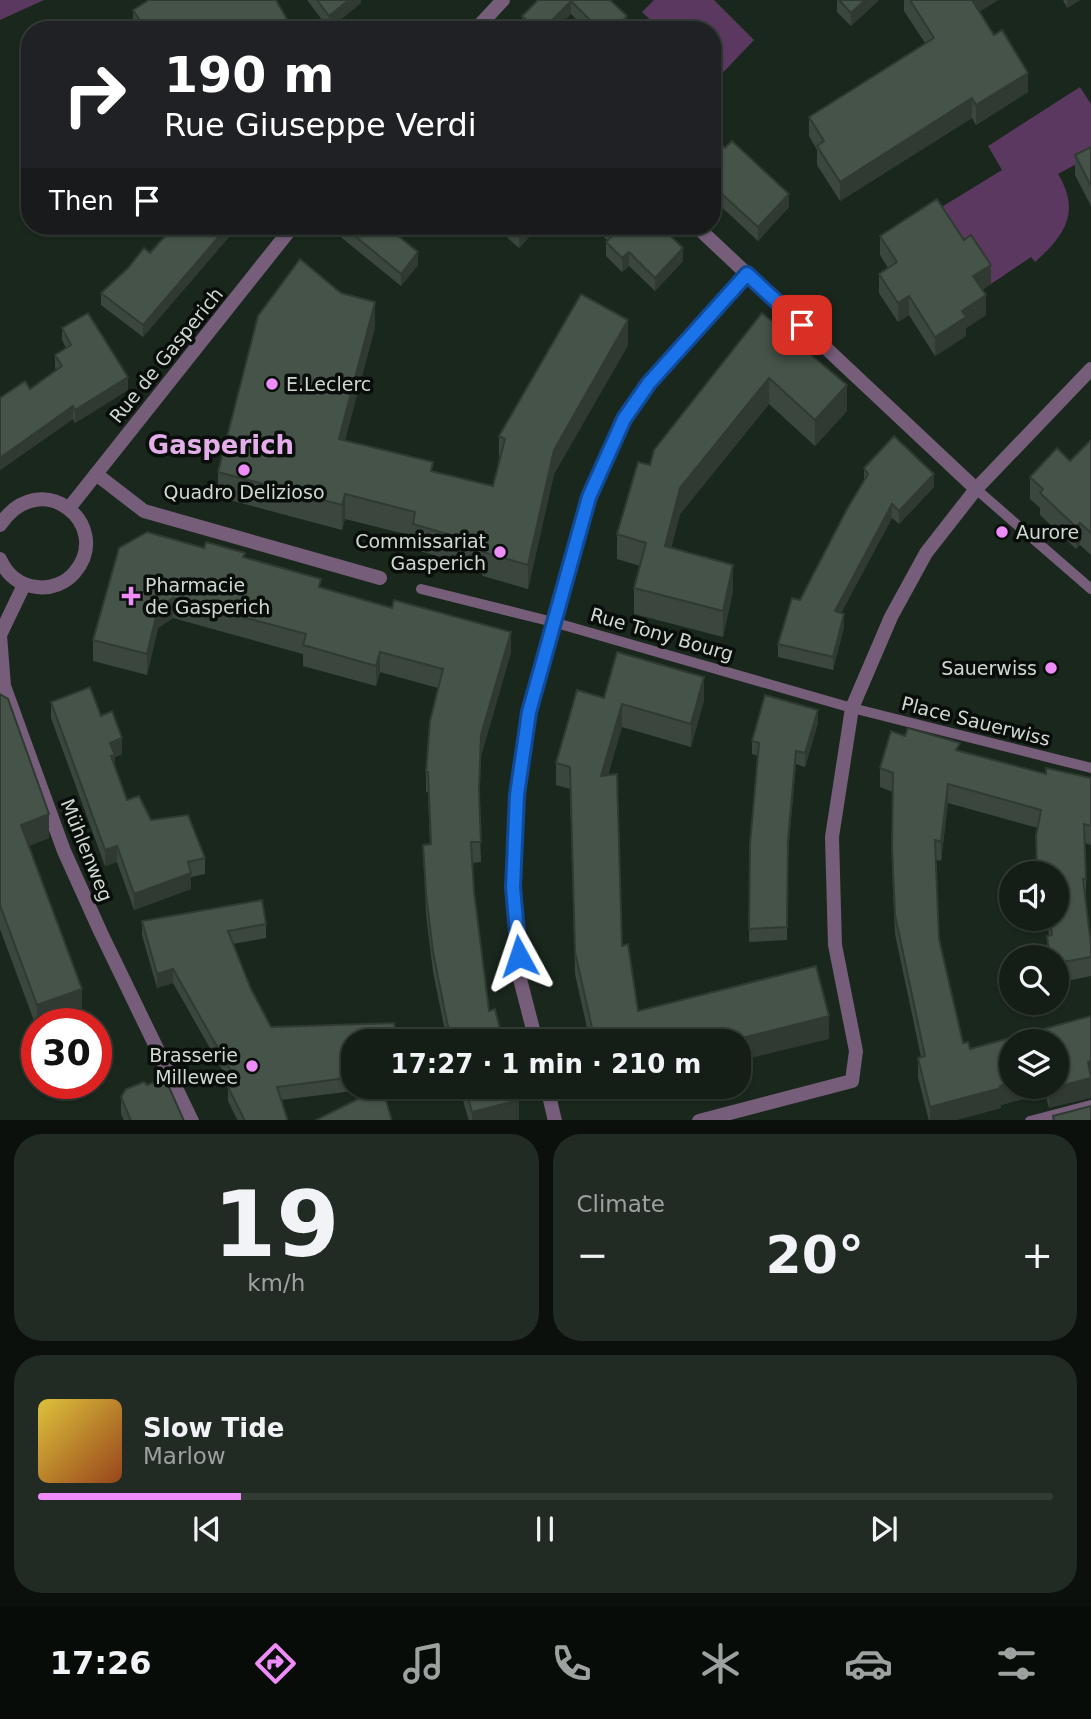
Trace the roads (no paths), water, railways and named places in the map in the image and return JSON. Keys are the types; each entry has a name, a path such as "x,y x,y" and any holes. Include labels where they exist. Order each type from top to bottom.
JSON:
{"street":[{"path":"486,21 503,0"},
{"name":"Rue de Gasperich","path":"69,508 286,235"},
{"path":"706,235 976,489"},
{"path":"533,1029 520,979 513,874 517,795 527,724 553,622 589,497 624,419 649,383 747,274"},
{"path":"703,1120 852,1081 856,1051 835,945 832,837 852,708 891,617 926,553 976,489 1091,369"},
{"path":"96,474 144,511 380,578"},
{"path":"0,526 8,514 22,503 37,499 54,500 69,508 79,520 85,535 85,551 80,566 69,578 55,586 39,588 24,585 12,578 0,559"},
{"name":"Mühlenweg","path":"24,585 0,635 2,687 64,851 100,933 192,1120"},
{"path":"550,1099 555,1120"}],"lane":[{"path":"976,489 1091,589"},
{"name":"Rue Tony Bourg","path":"421,589 553,622 852,708"},
{"name":"Place Sauerwiss","path":"852,708 1091,768"},
{"path":"1034,1120 1091,1105"}],"place":[{"name":"E.Leclerc","path":"272,384"},
{"name":"Quadro Delizioso","path":"244,470"},
{"name":"Aurore","path":"1002,532"},
{"name":"Commissariat Gasperich","path":"500,552"},
{"name":"Pharmacie de Gasperich","path":"131,596"},
{"name":"Sauerwiss","path":"1051,668"},
{"name":"Brasserie Millewee","path":"252,1066"}],"district":[{"name":"Gasperich","path":"221,445"}]}
